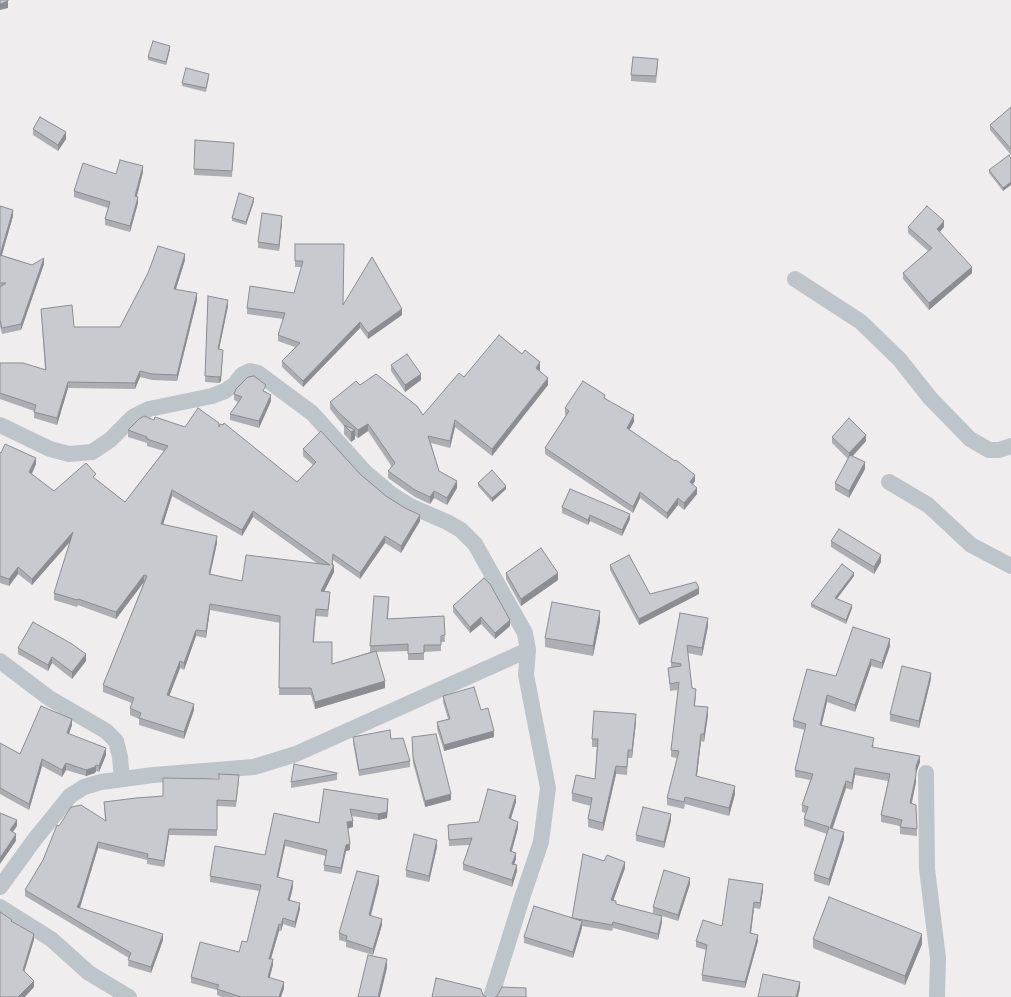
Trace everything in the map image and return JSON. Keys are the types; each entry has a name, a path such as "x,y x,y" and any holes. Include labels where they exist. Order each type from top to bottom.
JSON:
{"street":[{"path":"795,279 861,322 900,360 930,398 970,440 989,450 999,450 1011,446"},
{"path":"0,425 50,449 68,454 92,452 110,440 133,417 149,410 212,396 225,391 235,384 242,375 250,371 258,373 312,413 366,473 391,494 410,506 461,530 475,544 525,632 528,650 526,675 548,788 541,842 491,997"},
{"path":"889,482 928,505 970,545 1011,566"},
{"path":"0,887 35,839 70,796 84,787 122,779 254,766 296,754 528,650"},
{"path":"0,661 49,698 106,731 116,741 122,779"},
{"path":"926,773 926,854 938,958 938,997"},
{"path":"0,907 51,939 89,973 129,997"}],"building":[{"path":"0,0 8,0 8,1 0,4"},
{"path":"153,41 170,46 166,62 148,57"},
{"path":"633,57 658,59 656,76 631,75"},
{"path":"186,68 209,74 206,88 182,83"},
{"path":"1011,107 1011,149 990,125"},
{"path":"40,117 66,132 58,145 33,129"},
{"path":"195,140 234,143 232,171 194,169"},
{"path":"1009,155 1011,158 1011,182 1003,188 989,170"},
{"path":"120,160 143,166 135,196 138,197 130,226 105,219 110,202 74,191 83,163 116,174"},
{"path":"239,193 254,198 246,222 232,218"},
{"path":"0,206 13,210 0,255"},
{"path":"927,206 944,221 937,229 972,267 929,303 903,273 932,248 908,227"},
{"path":"262,213 282,216 279,245 258,242"},
{"path":"295,244 344,244 343,305 372,257 402,309 368,333 360,322 303,381 282,361 300,343 278,335 285,313 247,308 250,286 294,293 303,261 295,261"},
{"path":"158,246 185,254 174,289 197,293 177,375 152,374 140,371 135,383 68,382 57,418 34,412 36,405 0,393 0,363 23,363 46,370 41,309 72,305 74,327 120,327 148,273"},
{"path":"0,255 32,265 44,258 21,324 2,328 0,320 0,287 6,283 0,283"},
{"path":"208,296 228,300 218,349 223,350 221,376 219,377 205,376"},
{"path":"499,335 522,354 525,350 540,362 536,368 548,378 492,449 455,420 450,441 428,436 439,471 457,481 447,498 434,491 430,497 415,490 388,471 395,463 368,424 358,430 330,402 356,381 360,385 376,374 417,406 423,415 459,373 464,377"},
{"path":"407,354 421,374 405,385 391,365"},
{"path":"254,376 266,385 263,391 271,395 259,421 230,414 242,397 234,394 236,389 248,377"},
{"path":"583,381 605,395 604,398 634,415 627,428 676,460 695,475 690,482 697,488 684,503 678,498 667,513 640,492 633,507 545,448 569,411 565,408"},
{"path":"198,408 219,423 219,427 220,424 223,425 224,423 297,482 316,462 303,449 321,431 360,474 386,496 420,515 401,546 385,536 360,573 333,554 332,565 334,565 321,591 330,592 328,610 316,609 313,642 332,642 332,664 376,651 385,681 315,702 311,688 279,688 280,616 210,604 206,631 196,630 184,663 180,661 167,695 194,704 184,732 139,718 141,713 130,708 134,698 103,685 147,576 144,575 116,612 54,593 73,532 32,579 18,567 9,579 0,576 0,452 5,444 36,458 29,472 54,491 86,463 96,474 93,477 125,502 168,446 128,430 144,416 154,420 155,417 185,427","holes":["172,490 242,530 253,511 330,565 246,555 242,581 209,574 217,536 161,524"]},
{"path":"849,418 866,435 849,453 832,437"},
{"path":"344,425 355,430 351,432"},
{"path":"850,455 865,462 849,491 835,483"},
{"path":"492,470 506,486 492,498 478,483"},
{"path":"570,489 630,514 622,530 590,515 588,520 562,507"},
{"path":"839,529 881,555 874,567 831,541"},
{"path":"541,548 558,573 521,599 506,573"},
{"path":"629,555 650,594 696,582 699,588 639,619 610,565"},
{"path":"842,564 854,573 835,598 852,605 846,620 811,604"},
{"path":"484,578 490,584 510,620 495,633 481,617 470,627 453,606"},
{"path":"374,596 389,597 387,619 444,616 445,635 441,636 441,645 424,645 424,653 408,654 408,644 370,646"},
{"path":"552,602 600,611 593,646 545,638"},
{"path":"680,613 708,618 702,648 687,645 692,688 696,689 694,706 708,707 704,734 701,734 696,776 735,786 729,808 685,797 684,802 667,798 679,751 671,750 679,682 670,684 668,668 681,666 681,664 671,662"},
{"path":"33,622 86,654 72,672 52,657 48,665 18,648"},
{"path":"853,627 890,639 882,663 871,659 855,705 827,695 820,725 874,738 872,747 920,756 916,766 910,803 916,805 917,829 900,827 902,820 881,815 890,774 855,768 852,783 846,781 830,828 844,832 829,879 814,874 829,827 804,819 808,807 802,805 813,774 795,770 806,724 793,720 807,669 836,676"},
{"path":"902,666 931,673 919,721 890,714"},
{"path":"474,687 481,710 488,708 494,731 444,745 437,722 450,719 443,696"},
{"path":"41,706 72,719 67,733 106,748 99,766 96,765 86,770 66,763 62,770 42,759 29,804 0,788 0,743 20,754"},
{"path":"594,711 636,714 632,750 628,750 627,767 616,766 603,823 588,819 592,798 572,793 576,775 595,779 598,739 592,739"},
{"path":"390,730 391,739 403,738 410,761 359,770 353,737"},
{"path":"436,734 451,794 425,801 413,757 412,737"},
{"path":"294,764 337,773 337,774 291,782"},
{"path":"219,774 239,775 236,801 217,800 217,830 169,829 164,861 147,858 148,854 98,842 77,907 163,934 151,967 128,960 131,953 25,890 43,860 57,825 59,826 71,807 81,805 106,821 104,802 163,796 163,778 219,779"},
{"path":"324,789 388,799 387,812 378,814 350,809 353,821 347,822 350,844 346,845 341,868 324,865 327,850 285,840 277,877 293,881 288,900 300,903 295,922 283,918 281,925 279,924 269,959 273,959 268,977 284,982 279,997 241,997 217,989 219,985 191,977 200,942 239,952 242,941 247,942 261,885 210,876 215,846 265,855 274,813 319,823"},
{"path":"488,789 516,796 509,818 518,822 510,851 516,853 512,864 517,865 512,880 463,864 472,838 449,840 448,825 479,822"},
{"path":"643,807 671,814 664,842 636,835"},
{"path":"0,813 17,820 10,830 16,834 0,858"},
{"path":"414,834 437,840 429,876 406,870"},
{"path":"583,854 604,861 607,855 625,862 611,900 616,901 616,904 662,916 658,934 613,922 612,925 572,918"},
{"path":"664,870 690,878 678,915 653,907"},
{"path":"357,871 379,876 369,915 382,919 373,949 346,940 347,936 339,933"},
{"path":"729,879 763,884 760,903 754,902 750,933 758,935 745,982 702,975 707,945 696,941 703,920 722,926"},
{"path":"829,897 922,934 905,976 813,939"},
{"path":"534,906 582,921 573,952 524,937"},
{"path":"0,912 11,921 34,934 23,970 34,981 18,997 0,997"},
{"path":"368,955 387,959 378,997 358,997"},
{"path":"763,974 800,982 796,997 758,997"},
{"path":"436,978 481,989 486,997 432,997"},
{"path":"502,987 526,988 526,997 495,997"}]}
